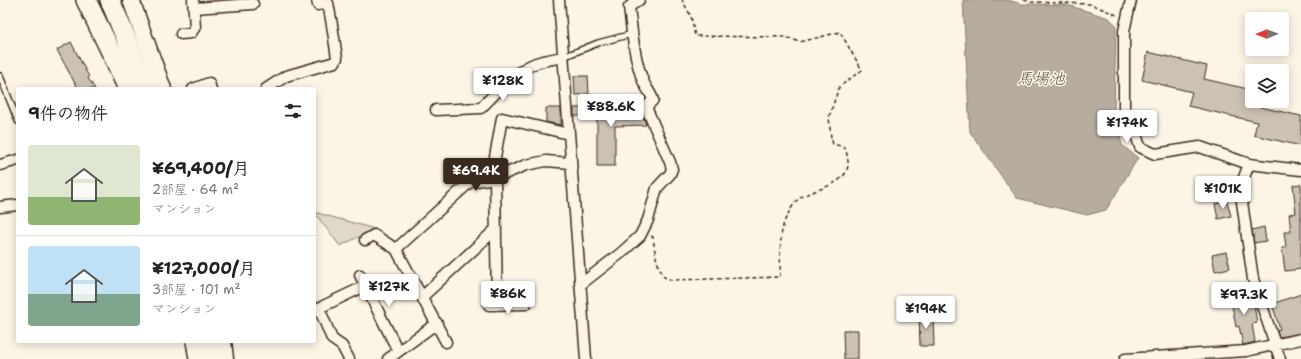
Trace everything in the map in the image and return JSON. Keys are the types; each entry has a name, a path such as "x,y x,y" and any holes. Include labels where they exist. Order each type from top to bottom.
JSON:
{"highway":[{"path":"110,0 145,87"},
{"path":"120,0 149,87"},
{"path":"86,1 127,87"},
{"path":"86,1 131,87"},
{"path":"196,343 199,359"},
{"path":"210,343 212,359"}],"main road":[{"path":"131,0 162,87"},
{"path":"86,1 120,87"},
{"path":"188,343 191,359"},
{"path":"223,343 225,359"}],"street":[{"path":"269,87 286,76 335,62 337,58 328,3 318,5 317,0"},
{"path":"559,0 586,359"},
{"path":"580,285 640,236 648,220 657,188 670,174 672,169 646,107 653,100 651,93 643,82 637,61 629,7 639,0"},
{"path":"1131,0 1124,31 1124,114 1135,131 1140,147 1156,154 1200,147 1249,164 1301,170"},
{"path":"181,34 191,33 195,27 194,4 253,4"},
{"path":"436,110 481,108 512,76 523,69 537,62 563,57"},
{"path":"198,87 209,83 210,87"},
{"path":"495,157 502,118 569,134"},
{"path":"0,165 16,161"},
{"path":"396,249 470,182 495,178 526,165 546,161 571,163"},
{"path":"1249,164 1240,188 1253,279 1280,359"},
{"path":"495,178 496,229 493,305 526,304"},
{"path":"0,207 16,205"},
{"path":"422,297 496,229"},
{"path":"365,240 374,235 396,249 446,342"},
{"path":"360,275 398,351"},
{"path":"349,359 342,346 332,339 319,308 365,286"},
{"path":"388,359 437,323"},
{"path":"1125,359 1246,351 1301,338"}],"lane":[{"path":"563,57 598,43 632,34"},
{"path":"0,76 16,116"}],"path":[{"path":"642,232 653,237 655,259 664,277 672,280 780,277 781,236 786,217 799,198 840,180 846,173 848,164 844,147 833,144 830,138 829,117 839,87 862,70 840,32 800,42 785,37 696,36 691,16 682,0"},
{"path":"1024,0 1032,2 1090,4 1126,18"}],"shaded area":[{"path":"316,213 375,229 340,246 316,215"}],"water":[{"name":"馬場池","path":"963,0 1008,0 1021,4 1067,5 1109,18 1116,25 1114,110 1122,145 1138,158 1106,210 1087,215 1017,198 970,132"}],"building":[{"path":"71,42 94,87 77,87 57,50"},
{"path":"1148,52 1207,66 1204,79 1245,88 1245,108 1265,108 1301,116 1301,146 1254,135 1257,122 1188,106 1192,92 1142,80"},
{"path":"574,76 588,76 589,94 575,95"},
{"path":"640,107 646,125 615,126 615,166 597,166 597,115 574,116 574,108"},
{"path":"546,108 561,108 561,125 546,122"},
{"path":"1301,184 1301,269 1285,271 1282,248 1286,247 1284,232 1291,232 1289,214 1296,213 1293,185"},
{"path":"1227,201 1231,216 1218,219 1215,204"},
{"path":"1264,227 1266,241 1254,243 1252,230"},
{"path":"1226,252 1230,268 1215,271 1212,255"},
{"path":"1243,292 1243,297 1248,296 1248,299 1253,298 1257,323 1252,324 1255,342 1243,345 1239,326 1236,327 1230,294"},
{"path":"1301,294 1301,333 1279,337 1277,330 1280,329 1272,304"},
{"path":"919,314 933,314 934,346 920,346"},
{"path":"843,330 858,330 858,359 844,359"}]}
